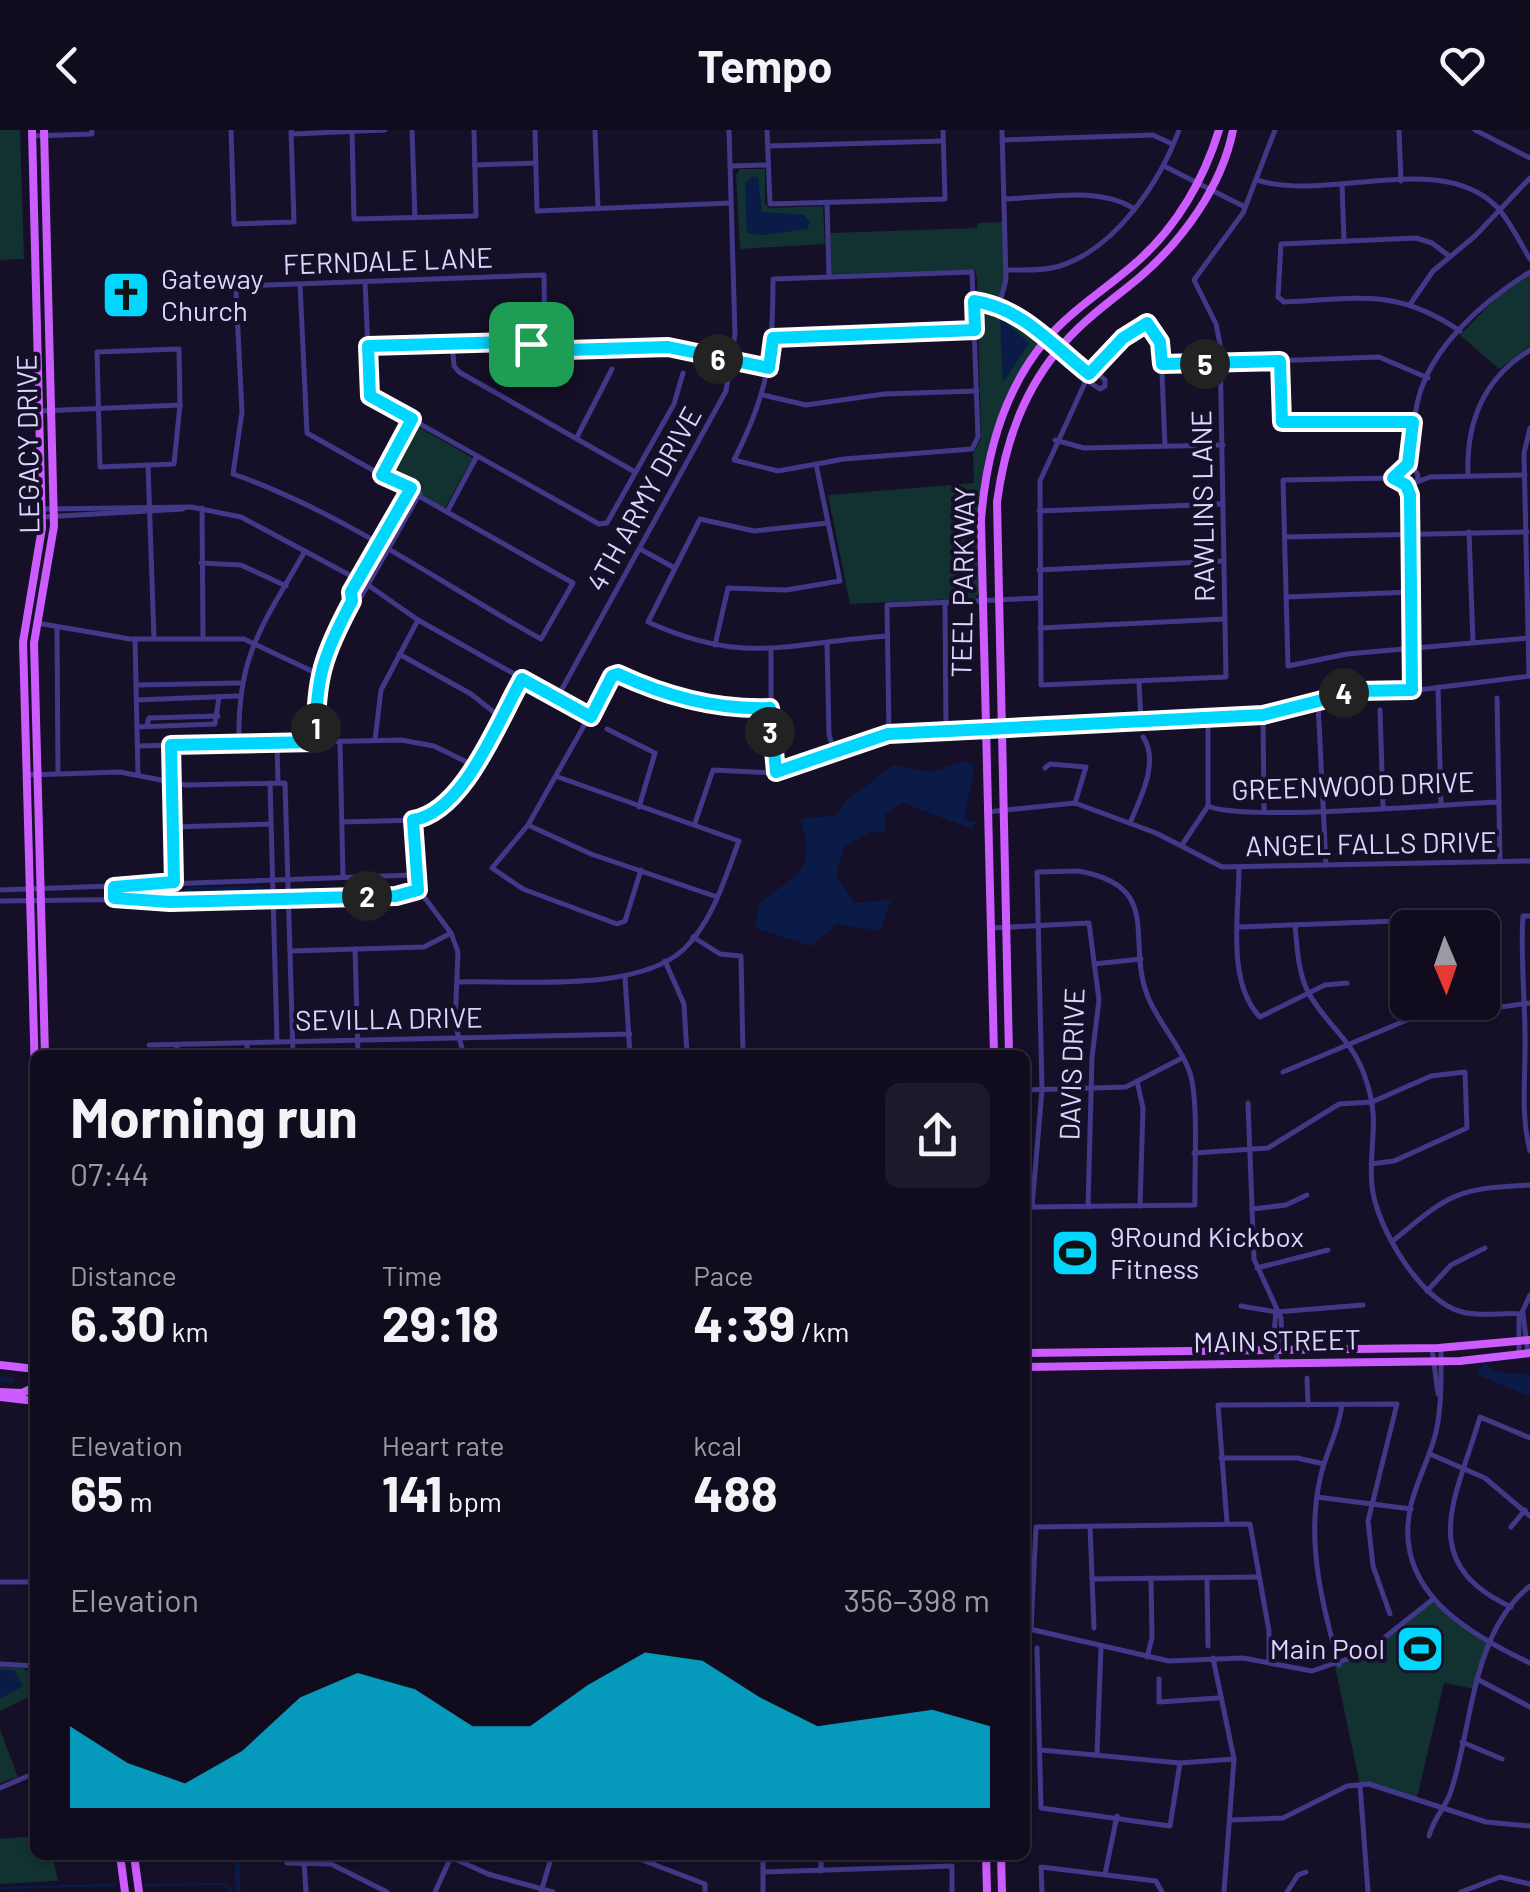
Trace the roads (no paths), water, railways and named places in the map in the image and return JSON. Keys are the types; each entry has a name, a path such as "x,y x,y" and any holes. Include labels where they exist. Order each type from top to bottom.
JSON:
{"main road":[{"name":"TEEL PARKWAY","path":"994,1050 984,728 983,500 1006,409 1047,339 1140,259 1169,228 1198,182 1218,130"},
{"name":"TEEL PARKWAY","path":"1009,1050 998,502 1018,416 1058,350 1168,251 1210,190 1233,130"},
{"name":"LEGACY DRIVE","path":"32,133 42,513 40,551 24,622 34,1050"},
{"name":"LEGACY DRIVE","path":"44,133 54,512 50,560 35,623 45,1050"},
{"path":"36,262 47,262"},
{"path":"983,500 998,502"},
{"path":"988,844 1004,844"},
{"path":"993,998 1008,998"},
{"path":"33,1015 44,1014"},
{"name":"MAIN STREET","path":"1030,1353 1437,1348 1525,1340"},
{"path":"1178,1350 1179,1364"},
{"path":"1091,1352 1091,1366"},
{"name":"MAIN STREET","path":"1030,1367 1437,1361 1526,1353"},
{"path":"0,1365 30,1368"},
{"path":"0,1395 30,1389"},
{"path":"0,1395 30,1400"},
{"path":"121,1860 125,1892"},
{"path":"135,1860 139,1892"},
{"path":"986,1860 987,1892"},
{"path":"1001,1860 1002,1892"}],"street":[{"path":"231,130 234,224 294,222 292,132 385,130"},
{"path":"412,130 415,218"},
{"path":"352,131 354,219 476,216 474,130"},
{"path":"534,130 537,211 731,203"},
{"path":"596,130 598,208"},
{"name":"4TH ARMY DRIVE","path":"557,698 726,391 732,361 729,130"},
{"path":"768,130 770,204 945,199 943,130"},
{"path":"999,305 1006,270 1002,130"},
{"path":"1006,270 1064,265 1107,236 1134,208 1164,166 1179,130"},
{"path":"1164,166 1246,208 1274,130"},
{"path":"1398,130 1401,182"},
{"path":"1475,130 1530,158"},
{"path":"32,133 92,132"},
{"path":"1002,140 1153,135 1174,144"},
{"path":"768,146 943,140"},
{"path":"474,165 536,164"},
{"path":"730,166 768,165"},
{"path":"1411,302 1420,285 1475,236 1530,178"},
{"path":"1257,180 1288,186 1439,180 1498,208 1530,259"},
{"path":"1342,184 1344,241"},
{"path":"1004,199 1116,197 1134,208"},
{"path":"827,203 829,277"},
{"name":"RAWLINS LANE","path":"1139,682 1226,677 1220,364 1216,324 1194,280 1246,208"},
{"path":"1449,256 1421,239 1282,244 1277,248 1279,300 1384,298 1411,302 1460,331"},
{"path":"972,272 978,438 972,449 778,471 734,460 763,395 769,368 774,278 829,277 972,272"},
{"path":"1412,690 1410,484 1405,471 1413,422 1428,378 1460,331 1489,300 1530,272"},
{"name":"FERNDALE LANE","path":"379,544 267,486 233,474 242,412 236,292 240,286 544,275 545,348"},
{"path":"365,282 370,396 604,525 674,404 683,374"},
{"path":"300,284 307,434 420,492 447,512 573,583 541,639 424,574 379,544"},
{"path":"974,301 999,305 1089,374"},
{"path":"1140,722 1139,682 1041,686 1038,511 1040,482 1055,440 1089,374 1123,338 1147,323 1160,342 1165,446"},
{"path":"773,338 975,330"},
{"path":"368,346 512,342 566,350 668,347 769,368"},
{"path":"452,343 456,370 635,472"},
{"path":"178,349 180,406 174,464 100,467 96,352 178,349"},
{"path":"1468,476 1468,442 1479,404 1502,370 1530,350"},
{"path":"1162,364 1384,358 1428,378"},
{"path":"1280,361 1282,422 1413,422"},
{"path":"576,437 612,369"},
{"path":"763,395 796,405 884,394 977,391"},
{"path":"40,411 180,406"},
{"path":"382,475 412,419"},
{"path":"695,823 713,770 776,772 888,734 1263,715 1358,691 1412,690 1529,676 1525,475 1530,428"},
{"path":"1055,440 1084,448 1223,445"},
{"path":"447,512 477,456"},
{"path":"1410,458 1416,471 1410,484"},
{"path":"715,645 728,588 786,590 840,580 816,464"},
{"path":"148,465 154,640"},
{"path":"1393,478 1405,471 1430,477"},
{"path":"1525,475 1430,477 1410,484 1393,478 1283,480 1284,537 1288,666 1347,654 1528,638"},
{"path":"352,601 351,592 411,488"},
{"path":"316,742 318,674 352,601 368,585 420,492"},
{"path":"1038,511 1221,504"},
{"path":"42,513 191,507 241,518 368,585 418,620 557,698 559,704 591,717"},
{"path":"202,508 203,638"},
{"path":"828,523 754,531 700,519 648,622 715,645 772,651 888,636"},
{"path":"1470,532 1473,642"},
{"path":"1284,537 1527,532"},
{"path":"640,550 673,567"},
{"path":"239,743 238,696 254,642 305,552"},
{"path":"1038,570 1222,561"},
{"path":"201,562 248,567 286,586"},
{"path":"1286,598 1412,592"},
{"path":"888,734 888,606 1039,598"},
{"path":"945,602 946,730"},
{"path":"375,740 379,696 418,620"},
{"path":"1040,628 1224,620"},
{"path":"24,622 134,639 254,642 318,674"},
{"path":"57,628 58,773"},
{"path":"134,639 138,774"},
{"path":"827,644 829,735 834,754"},
{"path":"772,651 770,708 776,772"},
{"path":"399,654 471,694 500,718"},
{"path":"641,870 623,924 523,889 492,868 528,825 558,777 612,676 618,674 688,699 770,708"},
{"path":"342,822 413,820 445,807 522,679"},
{"path":"136,686 240,683"},
{"path":"1438,687 1441,804"},
{"path":"136,700 238,696"},
{"path":"137,726 215,724 218,697"},
{"path":"1497,698 1500,862"},
{"path":"1318,702 1326,865"},
{"path":"1380,710 1382,806"},
{"path":"1263,715 1264,811"},
{"path":"1182,845 1208,806 1208,719"},
{"path":"606,729 655,752 640,806"},
{"path":"1130,822 1148,782 1148,743 1144,737"},
{"path":"340,741 343,877"},
{"path":"277,742 288,878 293,1050"},
{"path":"137,746 422,742 473,765"},
{"path":"171,745 176,902"},
{"path":"1045,768 1086,767 1075,803"},
{"path":"26,775 138,774 172,783 278,783"},
{"path":"458,982 625,977 664,961 693,937 716,897 740,841 558,777"},
{"path":"277,1042 271,824 278,783"},
{"name":"GREENWOOD DRIVE","path":"1208,806 1220,811 1264,811 1499,802"},
{"name":"ANGEL FALLS DRIVE","path":"987,812 1075,803 1182,845 1210,864 1239,868 1530,861"},
{"path":"413,820 418,890 451,933 459,957 459,1038 463,1050"},
{"path":"173,826 271,824"},
{"path":"528,825 558,841 716,897"},
{"path":"1239,868 1243,994 1260,1017 1325,985 1346,983"},
{"path":"1037,872 1096,874 1128,892 1137,911 1148,998 1190,1074 1196,1205 1032,1208 1042,1090 1039,925 1037,872"},
{"path":"0,890 414,875"},
{"path":"86,887 86,899"},
{"path":"114,887 114,898"},
{"path":"0,902 396,896 418,890"},
{"path":"1526,916 1522,1003 1530,1151"},
{"path":"1240,927 1390,922"},
{"name":"DAVIS DRIVE","path":"1039,925 1089,923 1099,1000 1088,1207"},
{"path":"991,928 1039,925"},
{"path":"1295,925 1298,963 1309,994 1353,1046 1372,1102 1377,1136 1371,1164 1376,1205 1394,1240 1426,1291 1463,1313 1523,1314"},
{"path":"290,951 424,947 451,933"},
{"path":"693,937 720,954 740,956 743,1050"},
{"path":"355,949 358,1050"},
{"path":"1094,964 1142,959"},
{"path":"664,961 684,1004 687,1050"},
{"path":"625,977 630,1050"},
{"path":"1500,1004 1530,1003"},
{"path":"1283,1072 1315,1055 1353,1046 1407,1020"},
{"name":"SEVILLA DRIVE","path":"149,1045 630,1034"},
{"path":"247,1042 248,1050"},
{"path":"176,1044 177,1050"},
{"path":"1030,1090 1092,1089 1137,1082 1182,1058"},
{"path":"1194,1152 1250,1153 1280,1143 1339,1104 1372,1102 1432,1076 1465,1072 1466,1128 1400,1158 1371,1164"},
{"path":"1137,1082 1143,1108 1140,1206"},
{"path":"1248,1103 1257,1268 1276,1312 1274,1342 1278,1364"},
{"path":"1394,1240 1434,1206 1463,1190 1530,1185"},
{"path":"1252,1209 1286,1205 1307,1195"},
{"path":"1426,1291 1455,1262 1484,1248"},
{"path":"1257,1268 1317,1256 1328,1250"},
{"path":"1526,1353 1523,1314 1530,1295"},
{"path":"1240,1306 1276,1312 1363,1306"},
{"path":"1437,1348 1437,1428 1410,1509 1410,1551 1432,1600 1455,1621 1530,1663"},
{"path":"1308,1378 1308,1406"},
{"path":"1339,1665 1316,1561 1317,1496 1342,1404"},
{"path":"1227,1523 1218,1406 1397,1404 1388,1451 1370,1504 1371,1556 1390,1614"},
{"path":"1511,1607 1474,1587 1453,1557 1450,1514 1480,1417 1530,1438"},
{"path":"1430,1454 1467,1468 1505,1491 1527,1513 1511,1527"},
{"path":"1221,1458 1298,1458 1324,1464"},
{"path":"1317,1496 1410,1509"},
{"path":"1030,1603 1036,1527 1253,1524 1269,1630 1269,1663"},
{"path":"1090,1526 1094,1628"},
{"path":"1092,1579 1258,1577"},
{"path":"1208,1578 1208,1646"},
{"path":"1147,1657 1152,1638 1151,1579"},
{"path":"0,1582 30,1582"},
{"path":"1429,1836 1443,1808 1477,1679 1511,1607 1530,1586"},
{"path":"1030,1628 1170,1662 1214,1658 1312,1670 1339,1665 1376,1647 1432,1600"},
{"path":"1097,1754 1102,1646"},
{"path":"1038,1648 1041,1808 1170,1826 1180,1764"},
{"path":"1214,1658 1218,1698 1234,1759 1224,1892"},
{"path":"0,1664 30,1667"},
{"path":"1159,1679 1159,1702 1190,1704 1218,1698"},
{"path":"1477,1679 1530,1707"},
{"path":"1462,1742 1502,1759"},
{"path":"1041,1750 1180,1764 1234,1759"},
{"path":"0,1788 30,1776"},
{"path":"1230,1820 1283,1818 1328,1794 1360,1785 1392,1788 1486,1822 1530,1826"},
{"path":"1360,1785 1368,1892"},
{"path":"1105,1874 1117,1816"},
{"path":"287,1860 347,1870 376,1890 387,1892"},
{"path":"435,1892 447,1860"},
{"path":"457,1860 488,1874 553,1892"},
{"path":"541,1890 550,1860"},
{"path":"642,1860 705,1884 705,1892"},
{"path":"763,1860 763,1892"},
{"path":"821,1860 821,1870"},
{"path":"304,1862 306,1892"},
{"path":"763,1872 952,1866 952,1892"},
{"path":"1042,1892 1041,1867 1105,1874 1162,1889"},
{"path":"1287,1892 1298,1875 1306,1872"},
{"path":"1461,1892 1500,1877 1530,1884"}],"water":[{"path":"753,176 758,178 762,212 804,215 810,222 807,229 763,235 747,233 745,183"},
{"path":"1000,317 1029,343 1003,383"},
{"path":"965,761 975,766 964,819 977,822 972,829 901,802 885,815 886,833 870,832 844,847 836,875 854,903 891,900 881,931 837,924 811,946 755,928 760,902 794,877 805,861 807,850 800,819 837,815 846,801 893,765 931,772"},
{"path":"262,886 262,896 192,898 183,894 184,888 192,887"},
{"path":"1485,1363 1495,1372 1530,1374 1530,1397 1476,1374"},
{"path":"0,1670 14,1670 23,1686 0,1699"}],"waterway":[{"path":"0,1379 13,1380"},
{"path":"237,1860 238,1892"},
{"path":"145,1885 223,1884 234,1892"},
{"path":"0,1888 115,1885"}],"place":[{"name":"Gateway Church","path":"126,295"},
{"name":"9Round Kickbox Fitness","path":"1075,1253"},
{"name":"Main Pool","path":"1420,1649"}]}
